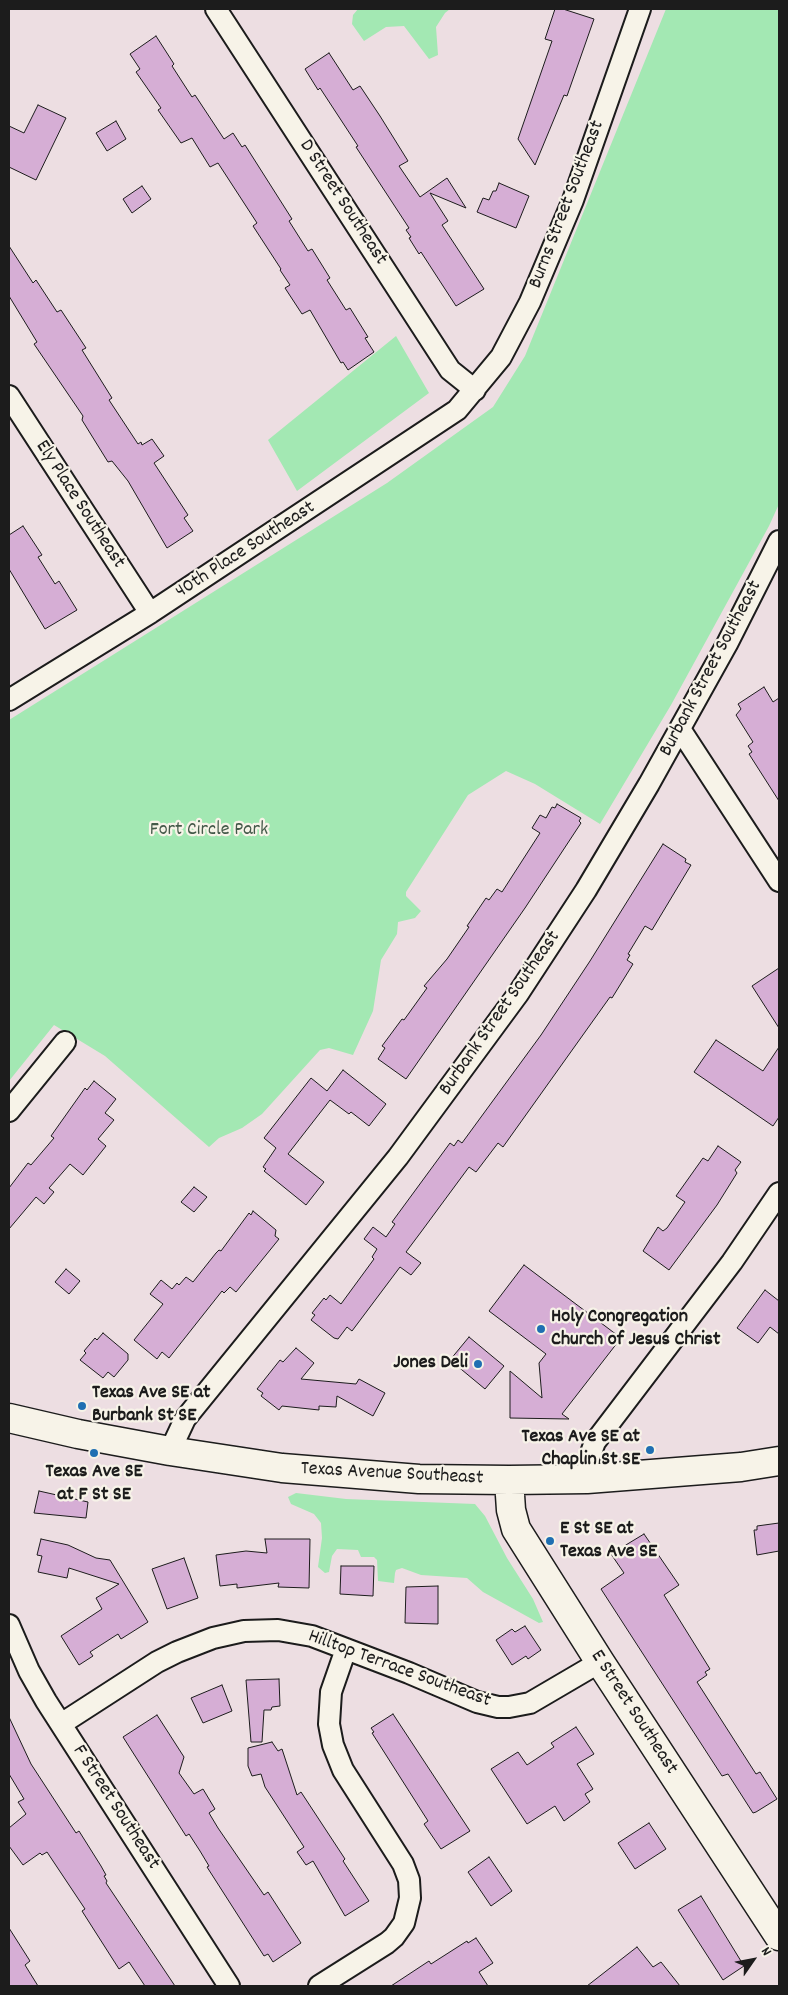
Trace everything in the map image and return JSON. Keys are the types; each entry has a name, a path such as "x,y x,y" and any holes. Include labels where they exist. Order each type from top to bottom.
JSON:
{"main road":[{"name":"Texas Avenue Southeast","path":"9,1418 78,1434 170,1451 302,1470 420,1479 509,1480 587,1478 741,1466 779,1461"},
{"name":"E Street Southeast","path":"509,1480 511,1510 516,1529 600,1662 779,1936"}],"street":[{"name":"D Street Southeast","path":"216,9 450,370 475,390"},
{"name":"Burns Street Southeast","path":"475,390 502,357 530,302 573,200 640,9"},
{"name":"40th Place Southeast","path":"9,700 150,614 457,410 475,390"},
{"name":"Ely Place Southeast","path":"9,396 150,614"},
{"name":"Burbank Street Southeast","path":"170,1451 185,1419 392,1164 508,1008 625,827 727,644 779,541"},
{"path":"680,729 779,881"},
{"path":"9,1111 65,1042"},
{"path":"587,1478 589,1458 595,1442 732,1262 779,1193"},
{"name":"F Street Southeast","path":"9,1625 29,1671 61,1724 230,1986"},
{"name":"Hilltop Terrace Southeast","path":"61,1724 164,1659 198,1643 227,1634 261,1630 294,1632 312,1636 410,1672 477,1702 498,1707 530,1703 600,1662"},
{"path":"320,1986 394,1937 407,1915 410,1898 409,1880 403,1864 343,1770 333,1746 329,1724 331,1692 346,1649"}],"green space":[{"path":"358,9 450,9 436,27 438,55 429,59 404,26 386,27 364,41 352,24 353,15"},
{"name":"Fort Circle Park","path":"666,9 779,9 779,504 769,526 671,705 600,824 535,784 506,771 468,795 406,892 406,896 421,911 415,918 398,922 397,934 381,960 373,1011 353,1055 329,1048 320,1050 262,1114 242,1128 219,1138 209,1147 105,1056 54,1025 9,1081 9,720 387,483 493,407 525,356"},
{"path":"396,336 429,393 297,491 268,440"},
{"path":"296,1493 346,1499 475,1504 485,1516 507,1558 533,1599 543,1622 539,1623 483,1592 467,1578 421,1575 402,1568 396,1570 394,1583 378,1581 377,1560 374,1557 361,1557 358,1550 337,1549 332,1556 329,1572 325,1573 318,1567 322,1538 321,1523 314,1514 291,1504 288,1497"}],"building":[{"path":"555,9 563,9 594,19 567,96 564,95 535,165 518,139 552,41 545,39"},
{"path":"156,36 192,97 195,95 224,139 233,133 242,147 245,145 292,219 289,221 308,251 312,249 330,278 327,280 346,310 350,308 368,337 365,338 374,352 348,370 343,362 341,363 310,310 302,314 285,288 290,285 253,226 257,223 218,163 210,167 192,138 181,143 158,110 161,108 136,72 140,69 130,54"},
{"path":"329,53 353,90 360,86 380,116 408,161 399,166 420,197 447,178 466,208 430,193 448,221 442,225 484,289 456,306 421,252 419,254 409,238 411,237 406,230 409,228 356,147 358,146 320,88 318,90 305,69"},
{"path":"38,105 66,118 36,180 9,167 9,126 24,133"},
{"path":"116,121 126,139 107,151 96,133"},
{"path":"499,183 529,196 516,228 477,212 483,198 489,200"},
{"path":"142,186 151,199 132,213 123,199"},
{"path":"9,246 33,283 36,280 57,312 61,310 86,348 82,350 112,398 109,400 138,444 141,442 142,445 152,439 164,456 154,463 188,515 184,518 193,531 167,548 128,481 112,461 108,462 82,420 83,416 34,344 37,342 9,296"},
{"path":"23,526 42,555 38,557 55,584 59,581 77,610 45,629 9,569 9,535"},
{"path":"764,687 773,702 779,698 779,801 749,754 752,752 748,746 753,742 736,715 741,709 738,704"},
{"path":"557,804 581,818 579,821 581,823 525,908 406,1079 378,1059 385,1048 382,1046 427,988 424,986 447,959 486,898 489,900 497,889 502,892 540,833 532,828 540,815 546,818 552,807 555,808"},
{"path":"663,844 686,859 685,862 691,865 652,930 645,926 628,954 630,955 627,960 633,964 612,998 610,997 503,1147 498,1143 476,1172 469,1167 406,1252 421,1263 411,1275 400,1267 352,1331 347,1327 338,1339 334,1338 311,1320 315,1315 312,1313 324,1298 326,1300 330,1295 341,1304 374,1259 372,1257 377,1249 364,1239 373,1227 386,1237 395,1224 392,1222 450,1143 454,1146 458,1140 462,1143 541,1035"},
{"path":"779,968 779,1028 752,986"},
{"path":"716,1040 763,1071 779,1047 779,1117 773,1126 694,1072"},
{"path":"343,1070 386,1104 369,1126 351,1112 349,1114 330,1100 288,1154 324,1182 306,1205 264,1171 266,1169 263,1167 276,1148 264,1138 311,1078 327,1091"},
{"path":"94,1081 116,1099 105,1113 114,1120 98,1139 106,1146 83,1175 70,1164 49,1188 54,1192 44,1204 36,1197 9,1229 9,1188 28,1163 31,1165 54,1138 51,1136 85,1088 87,1090"},
{"path":"718,1146 741,1162 735,1170 737,1173 717,1205 669,1270 643,1251 658,1227 663,1231 667,1228 685,1202 676,1196 703,1158 708,1161"},
{"path":"194,1187 207,1197 194,1212 181,1202"},
{"path":"253,1211 276,1230 275,1236 279,1239 236,1292 230,1287 224,1293 222,1291 169,1358 162,1352 157,1359 134,1340 163,1304 150,1294 161,1280 172,1289 177,1283 179,1285 186,1277 193,1282 216,1253 219,1250 221,1251 249,1213 251,1215"},
{"path":"524,1265 621,1338 562,1414 569,1419 510,1418 510,1371 542,1398 539,1363 546,1354 489,1311"},
{"path":"66,1269 80,1281 69,1294 55,1282"},
{"path":"765,1290 779,1301 779,1334 770,1327 758,1343 737,1328"},
{"path":"103,1333 128,1354 128,1360 114,1377 108,1372 103,1378 80,1360 86,1353 84,1351 95,1338 97,1340"},
{"name":"Jones Deli","path":"469,1337 504,1366 485,1389 450,1360"},
{"path":"296,1348 314,1363 301,1379 356,1384 359,1379 385,1393 373,1416 337,1396 336,1407 319,1406 319,1410 282,1406 279,1410 261,1396 263,1393 257,1389 280,1360 283,1362"},
{"path":"39,1491 88,1502 86,1518 34,1513"},
{"path":"779,1523 779,1551 757,1555 754,1530 757,1530 757,1526"},
{"path":"644,1534 679,1585 664,1595 710,1669 705,1672 707,1675 697,1682 756,1774 760,1772 777,1799 756,1812 753,1813 728,1774 722,1776 601,1589 624,1573 611,1554"},
{"path":"41,1539 68,1545 96,1558 110,1560 148,1622 121,1639 118,1634 90,1652 93,1656 79,1665 61,1636 102,1609 96,1598 119,1584 69,1568 67,1578 38,1572 42,1556 37,1555"},
{"path":"265,1539 310,1539 309,1588 278,1587 279,1583 237,1588 237,1584 220,1586 216,1555 246,1551 267,1553"},
{"path":"184,1558 198,1598 167,1609 152,1569"},
{"path":"341,1566 374,1566 373,1596 340,1594"},
{"path":"438,1586 438,1624 405,1623 406,1587"},
{"path":"525,1626 541,1650 528,1659 526,1656 512,1665 496,1640 512,1629 515,1632"},
{"path":"279,1679 280,1706 272,1707 271,1710 264,1710 262,1742 251,1742 246,1680"},
{"path":"222,1685 232,1711 203,1723 191,1698"},
{"path":"393,1714 470,1831 441,1849 424,1824 428,1821 372,1733 374,1732 371,1728"},
{"path":"157,1715 184,1757 179,1773 194,1794 203,1789 215,1809 209,1813 218,1828 264,1895 268,1892 301,1943 273,1962 268,1954 264,1956 207,1867 209,1866 200,1851 189,1834 186,1836 123,1737"},
{"path":"9,1717 31,1764 76,1833 79,1831 106,1875 104,1876 107,1881 106,1883 175,1986 145,1986 129,1962 119,1969 82,1911 85,1909 47,1852 42,1855 40,1853 23,1865 9,1846 9,1828 26,1814 18,1802 24,1799 9,1774"},
{"path":"576,1727 594,1754 577,1764 593,1789 585,1794 590,1802 564,1821 555,1806 527,1824 491,1769 518,1752 527,1765 554,1747 551,1743"},
{"path":"272,1742 278,1751 282,1749 297,1795 301,1792 345,1859 343,1861 369,1901 345,1916 313,1861 306,1865 297,1852 304,1847 265,1787 261,1774 252,1776 248,1766 248,1748"},
{"path":"649,1823 666,1849 635,1869 618,1843"},
{"path":"489,1857 512,1891 491,1906 468,1872"},
{"path":"701,1896 744,1966 723,1980 678,1910"},
{"path":"9,1928 30,1961 25,1965 38,1986 9,1986"},
{"path":"476,1938 493,1963 479,1972 488,1986 391,1986 429,1961 431,1964 467,1941 468,1943"},
{"path":"637,1947 653,1967 661,1962 680,1986 587,1986"}],"place":[{"name":"Holy Congregation Church of Jesus Christ","path":"541,1329"},
{"name":"Jones Deli","path":"478,1364"},
{"name":"Texas Ave SE at Burbank St SE","path":"82,1406"},
{"name":"Texas Ave SE at Chaplin St SE","path":"650,1450"},
{"name":"Texas Ave SE at F St SE","path":"94,1453"},
{"name":"E St SE at Texas Ave SE","path":"550,1541"}]}
